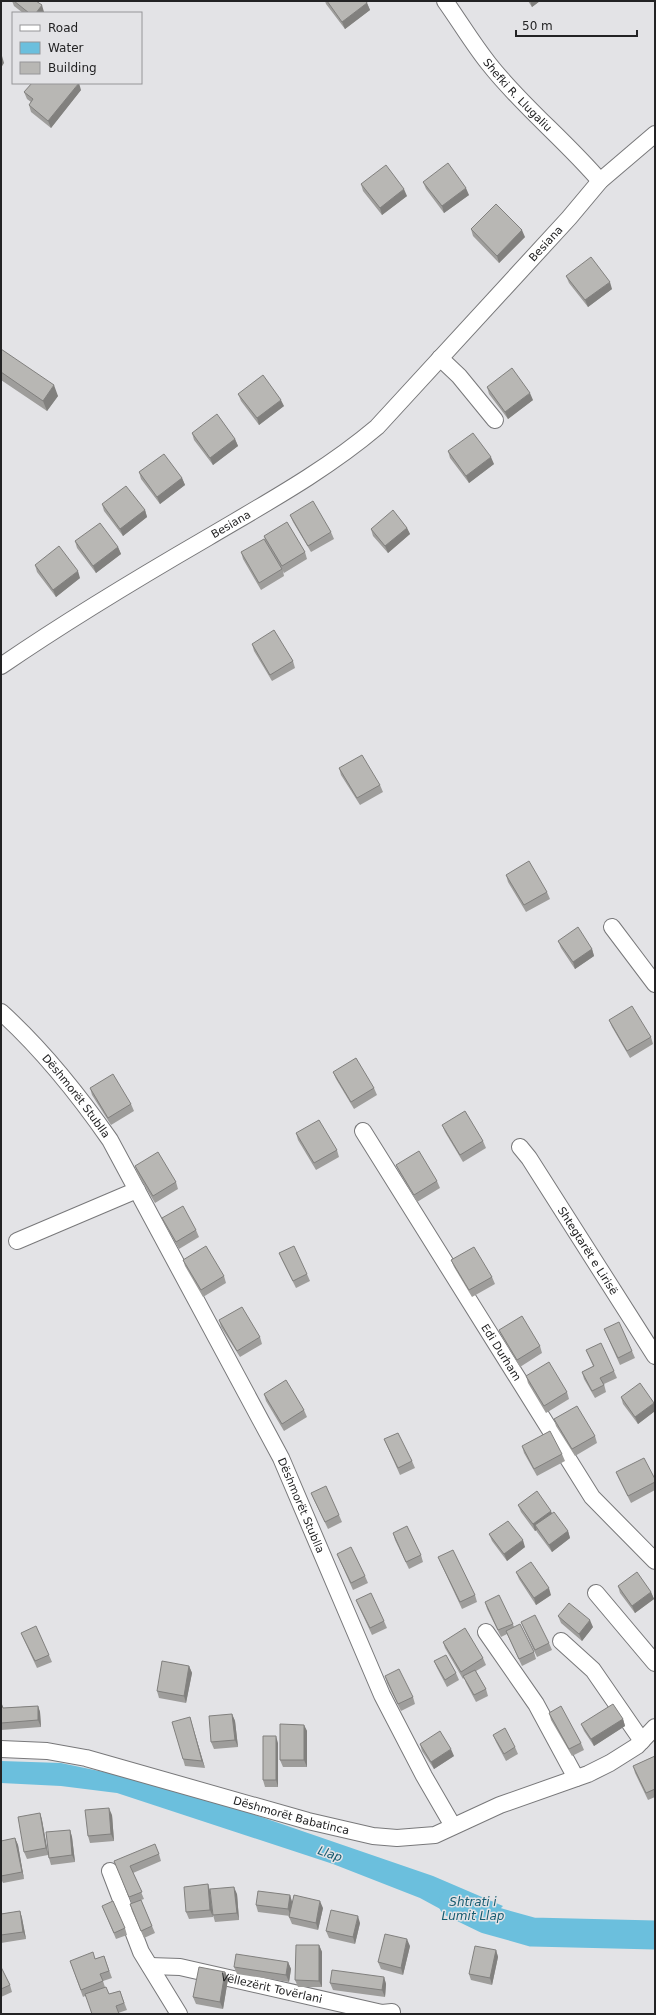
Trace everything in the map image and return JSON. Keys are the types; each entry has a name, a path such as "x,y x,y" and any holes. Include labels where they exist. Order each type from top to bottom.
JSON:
{"street":[{"name":"Shefki R. Llugaliu","path":"445,1 489,64 523,101 575,152 600,181"},
{"name":"Besiana","path":"1,666 178,555 297,485 356,445 377,427 569,218 600,181 655,134"},
{"path":"440,358 459,376 495,420"},
{"path":"612,926 655,984"},
{"name":"Dëshmorët Stublla","path":"1,1012 42,1053 80,1097 110,1140 281,1458 382,1695 424,1776 453,1826"},
{"name":"Edi Durham","path":"363,1131 592,1497 655,1561"},
{"name":"Shtegtarët e Lirisë","path":"520,1147 529,1158 655,1356"},
{"path":"17,1241 137,1190"},
{"path":"596,1593 655,1663"},
{"path":"486,1632 536,1704 576,1778"},
{"path":"561,1641 593,1670 642,1741"},
{"name":"Dëshmorët Babatinca","path":"1,1750 47,1751 86,1758 308,1821 373,1836 397,1838 435,1835 500,1805 576,1778 610,1763 642,1741 655,1727"},
{"path":"110,1871 141,1952 162,1990 179,2014"},
{"name":"Vëllezërit Tovërlani","path":"150,1966 180,1967 382,2013 392,2012"}],"water":[{"name":"Shtrati i Lumit Llap","path":"1,1761 61,1763 123,1776 241,1810 433,1876 503,1906 479,1930 420,1898 333,1864 117,1793 61,1786 1,1783"}],"building":[{"path":"14,1 36,1 42,5 37,12 28,12"},
{"path":"327,1 366,1 367,3 342,22"},
{"path":"31,84 78,84 48,121 29,105 33,99 24,92"},
{"path":"448,163 466,188 442,206 423,182"},
{"path":"386,165 404,189 380,208 361,184"},
{"path":"496,204 522,230 497,256 471,229"},
{"path":"591,257 610,282 585,300 566,276"},
{"path":"1,349 54,385 43,401 1,372"},
{"path":"512,368 530,393 505,412 487,387"},
{"path":"263,375 281,400 257,418 238,394"},
{"path":"217,414 235,439 210,458 192,433"},
{"path":"473,433 491,457 466,476 448,451"},
{"path":"164,454 182,478 157,497 139,472"},
{"path":"126,486 145,510 120,529 102,504"},
{"path":"313,501 331,532 308,546 290,515"},
{"path":"393,510 407,528 385,546 371,529"},
{"path":"287,522 305,552 282,566 264,536"},
{"path":"100,523 118,547 93,566 75,541"},
{"path":"264,539 282,569 259,583 241,552"},
{"path":"59,546 78,571 53,590 35,565"},
{"path":"274,630 293,661 270,675 252,644"},
{"path":"362,755 380,785 357,798 339,768"},
{"path":"529,861 547,892 524,905 506,875"},
{"path":"578,927 592,949 573,962 558,941"},
{"path":"632,1006 651,1037 627,1051 609,1020"},
{"path":"356,1058 374,1088 351,1102 333,1072"},
{"path":"113,1074 131,1104 108,1118 90,1088"},
{"path":"465,1111 483,1141 460,1155 442,1125"},
{"path":"319,1120 337,1150 314,1163 296,1133"},
{"path":"419,1151 437,1181 414,1195 396,1165"},
{"path":"158,1152 176,1182 153,1196 135,1166"},
{"path":"183,1206 196,1230 176,1242 162,1218"},
{"path":"206,1246 224,1276 201,1290 183,1260"},
{"path":"294,1246 307,1274 293,1281 279,1253"},
{"path":"474,1247 492,1277 469,1290 451,1260"},
{"path":"242,1307 260,1337 237,1351 219,1320"},
{"path":"522,1316 540,1346 517,1360 499,1330"},
{"path":"619,1322 632,1351 618,1358 604,1329"},
{"path":"601,1343 614,1371 600,1378 604,1385 592,1391 582,1372 594,1366 586,1350"},
{"path":"549,1362 567,1392 544,1406 526,1376"},
{"path":"286,1380 304,1410 282,1424 264,1394"},
{"path":"640,1383 654,1403 635,1417 621,1397"},
{"path":"577,1406 595,1436 572,1449 554,1419"},
{"path":"550,1431 562,1454 534,1469 522,1446"},
{"path":"398,1433 412,1461 398,1468 384,1439"},
{"path":"644,1458 655,1479 655,1482 628,1496 616,1472"},
{"path":"326,1486 339,1515 325,1522 311,1493"},
{"path":"537,1491 551,1511 533,1524 518,1505"},
{"path":"554,1512 568,1531 549,1545 535,1525"},
{"path":"508,1521 523,1540 504,1554 489,1534"},
{"path":"407,1526 421,1555 406,1562 393,1533"},
{"path":"351,1547 365,1576 351,1583 337,1554"},
{"path":"453,1550 475,1595 460,1602 438,1557"},
{"path":"531,1562 549,1588 534,1598 516,1572"},
{"path":"637,1572 651,1592 632,1606 618,1586"},
{"path":"371,1593 384,1621 370,1628 356,1600"},
{"path":"499,1595 513,1624 498,1630 485,1602"},
{"path":"569,1603 590,1620 579,1634 558,1616"},
{"path":"535,1615 549,1643 535,1650 521,1622"},
{"path":"520,1624 534,1652 519,1659 506,1631"},
{"path":"36,1626 49,1655 35,1661 21,1633"},
{"path":"465,1628 483,1658 461,1672 443,1642"},
{"path":"446,1655 456,1673 445,1680 434,1661"},
{"path":"162,1661 189,1666 184,1696 157,1691"},
{"path":"399,1669 413,1697 398,1704 385,1676"},
{"path":"475,1670 486,1689 474,1695 463,1676"},
{"path":"1,1703 3,1708 38,1706 38,1720 1,1723"},
{"path":"613,1704 623,1719 591,1739 581,1724"},
{"path":"561,1706 581,1743 569,1749 549,1713"},
{"path":"232,1714 235,1740 211,1742 209,1716"},
{"path":"190,1717 202,1761 183,1759 172,1722"},
{"path":"280,1724 304,1725 304,1760 280,1760"},
{"path":"505,1728 515,1747 504,1754 493,1735"},
{"path":"440,1731 451,1749 431,1762 420,1744"},
{"path":"263,1736 276,1736 276,1780 263,1780"},
{"path":"655,1756 655,1789 646,1793 633,1766"},
{"path":"109,1808 111,1834 88,1836 85,1810"},
{"path":"40,1813 46,1848 24,1852 18,1817"},
{"path":"70,1830 72,1855 49,1858 46,1832"},
{"path":"15,1838 22,1872 1,1876 1,1841"},
{"path":"155,1844 159,1854 130,1866 142,1892 129,1897 114,1861"},
{"path":"208,1884 210,1910 186,1912 184,1887"},
{"path":"234,1887 237,1913 213,1915 210,1889"},
{"path":"258,1891 290,1895 288,1909 256,1905"},
{"path":"294,1895 320,1901 316,1923 289,1917"},
{"path":"141,1900 152,1926 141,1931 130,1904"},
{"path":"113,1901 125,1928 114,1933 102,1906"},
{"path":"331,1910 358,1916 353,1937 326,1931"},
{"path":"20,1911 23,1932 1,1935 1,1914"},
{"path":"385,1934 407,1939 401,1968 378,1962"},
{"path":"296,1945 319,1945 319,1981 295,1980"},
{"path":"475,1946 496,1950 490,1978 469,1974"},
{"path":"93,1952 95,1959 104,1956 109,1971 100,1974 103,1981 81,1990 70,1961"},
{"path":"236,1954 288,1962 286,1975 234,1967"},
{"path":"1,1967 10,1985 1,1989"},
{"path":"199,1967 225,1972 220,2002 193,1997"},
{"path":"332,1970 384,1977 382,1990 330,1983"},
{"path":"106,1987 109,1994 120,1991 124,2003 116,2006 119,2014 92,2014 85,1994"}],"waterway":[{"name":"Llap","path":"453,1903 486,1919 532,1932 655,1935"}]}
